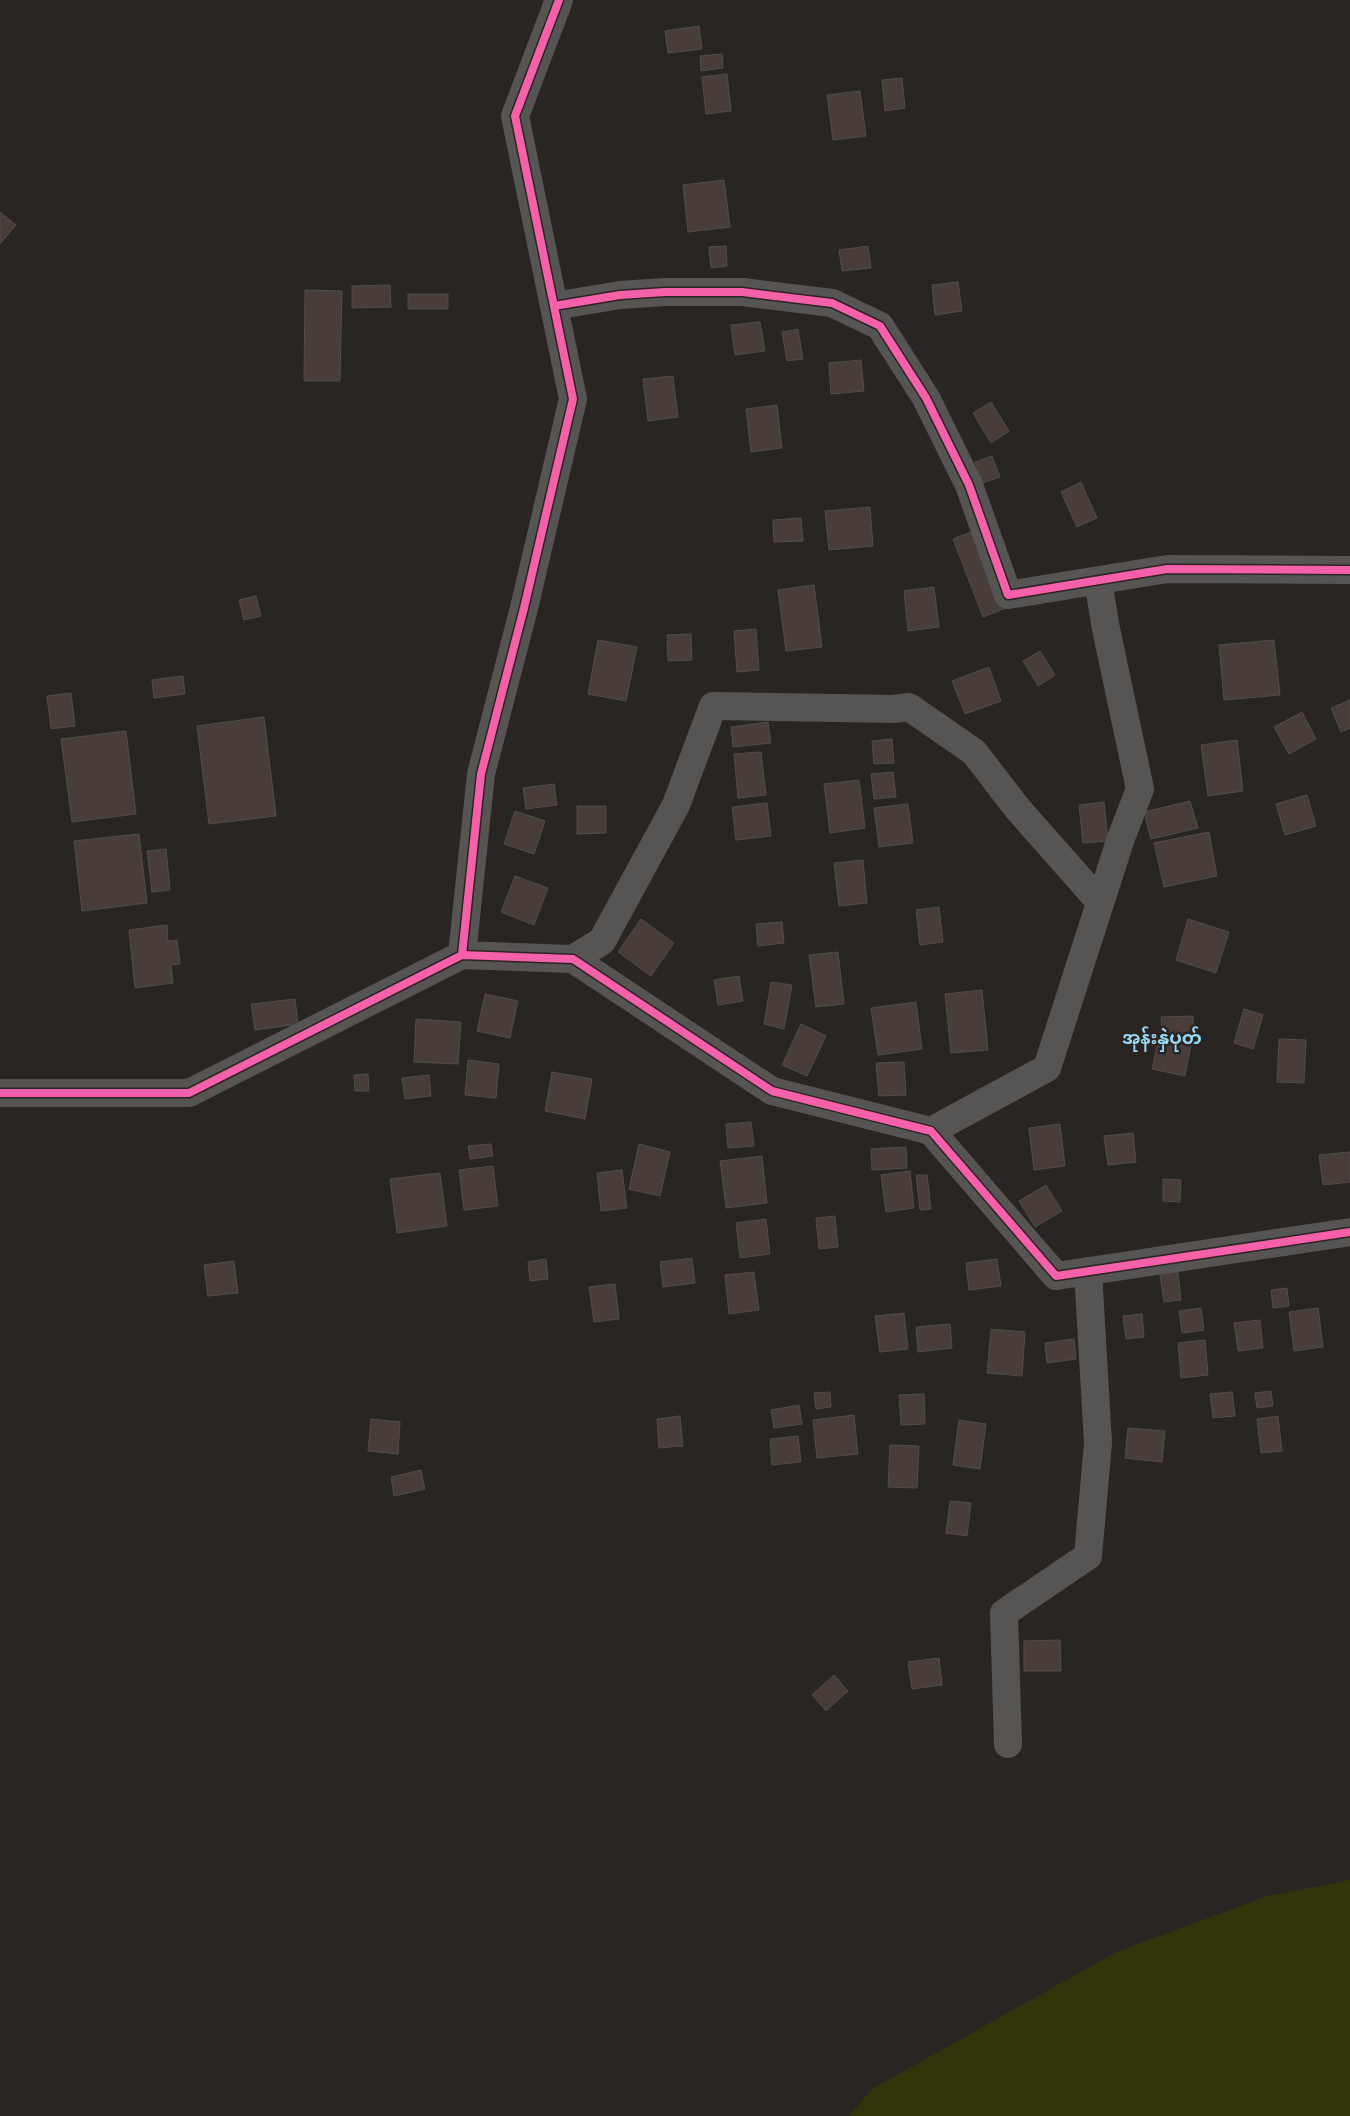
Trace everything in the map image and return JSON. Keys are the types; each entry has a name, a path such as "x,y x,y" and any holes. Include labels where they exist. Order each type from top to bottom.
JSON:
{"street":[{"path":"462,955 481,774 524,608 573,399 516,116 559,0"},
{"path":"554,306 620,295 665,292 742,292 832,303 880,326 926,398 969,485 1008,595 1167,569 1350,570"},
{"path":"931,1131 1047,1068 1121,838 1140,789 1106,629 1098,580"},
{"path":"573,959 602,941 676,805 713,706 893,709 909,707 974,752 1017,808 1100,902"},
{"path":"0,1093 189,1093 462,955 573,959 772,1091 931,1131 1056,1276 1350,1232"},
{"path":"1008,1744 1004,1612 1088,1556 1098,1443 1088,1271"}],"green space":[{"path":"1350,1880 1350,2116 849,2116 872,2089 1116,1952 1268,1896"}],"building":[{"path":"699,26 702,49 668,53 665,31"},
{"path":"722,54 723,68 701,71 700,56"},
{"path":"727,74 731,111 706,114 702,77"},
{"path":"902,78 905,108 885,111 882,80"},
{"path":"860,91 866,136 833,140 827,95"},
{"path":"724,180 730,227 688,232 683,185"},
{"path":"0,212 16,225 0,244"},
{"path":"726,246 727,266 711,268 709,247"},
{"path":"868,246 871,268 842,271 839,250"},
{"path":"958,282 962,311 935,315 932,285"},
{"path":"390,285 391,307 352,308 352,286"},
{"path":"305,290 342,291 340,381 304,381"},
{"path":"408,294 448,294 448,309 408,309"},
{"path":"760,322 765,351 735,355 731,325"},
{"path":"798,329 803,359 787,361 782,332"},
{"path":"861,360 864,391 831,394 829,363"},
{"path":"673,376 678,417 648,421 643,379"},
{"path":"991,402 1009,431 991,443 973,413"},
{"path":"777,405 782,448 751,452 746,409"},
{"path":"992,456 1000,477 983,483 975,462"},
{"path":"1081,482 1097,518 1077,527 1061,492"},
{"path":"870,507 873,546 829,550 825,511"},
{"path":"801,518 803,541 774,542 773,520"},
{"path":"979,529 1009,607 983,617 953,539"},
{"path":"814,585 822,647 786,651 778,590"},
{"path":"934,587 939,627 908,631 904,591"},
{"path":"256,596 261,616 244,620 239,600"},
{"path":"756,629 759,670 737,672 734,631"},
{"path":"691,634 692,660 668,661 667,635"},
{"path":"598,640 637,647 626,701 588,694"},
{"path":"1274,640 1280,695 1224,700 1219,645"},
{"path":"1040,651 1055,675 1038,686 1023,661"},
{"path":"989,667 1001,701 965,714 952,681"},
{"path":"183,676 185,694 154,698 152,680"},
{"path":"71,693 75,726 51,729 47,696"},
{"path":"1350,700 1350,728 1341,732 1331,708"},
{"path":"1302,712 1316,739 1289,754 1274,727"},
{"path":"264,717 276,816 209,824 197,726"},
{"path":"768,722 771,743 733,747 731,727"},
{"path":"126,731 136,814 72,822 61,739"},
{"path":"892,739 894,763 874,764 872,741"},
{"path":"1237,740 1243,791 1208,796 1201,745"},
{"path":"761,752 766,795 738,798 734,754"},
{"path":"893,772 896,797 874,799 871,774"},
{"path":"859,780 865,828 830,833 824,784"},
{"path":"554,784 557,805 526,809 523,788"},
{"path":"1307,795 1316,826 1285,835 1276,804"},
{"path":"1190,801 1198,828 1151,839 1144,812"},
{"path":"1104,802 1108,841 1083,843 1079,805"},
{"path":"767,803 771,836 736,840 732,807"},
{"path":"908,804 913,843 879,847 874,808"},
{"path":"577,806 606,806 606,833 577,834"},
{"path":"515,811 545,821 534,854 504,844"},
{"path":"1209,832 1217,876 1164,887 1154,843"},
{"path":"139,834 147,903 82,911 74,841"},
{"path":"166,849 170,890 152,892 147,851"},
{"path":"863,860 867,903 839,906 834,863"},
{"path":"515,876 548,888 534,925 501,912"},
{"path":"939,907 943,942 920,945 916,910"},
{"path":"641,919 674,943 651,976 618,952"},
{"path":"1188,919 1229,932 1216,973 1176,960"},
{"path":"782,922 784,943 758,946 756,924"},
{"path":"167,925 168,941 177,940 180,964 171,965 173,983 135,988 129,930"},
{"path":"838,952 844,1004 816,1007 809,955"},
{"path":"739,976 743,1001 718,1005 714,980"},
{"path":"771,982 792,985 784,1029 764,1024"},
{"path":"982,990 988,1050 951,1053 945,994"},
{"path":"485,994 518,1001 510,1038 477,1031"},
{"path":"295,999 298,1024 255,1030 251,1004"},
{"path":"916,1002 922,1049 878,1055 871,1008"},
{"path":"1244,1009 1263,1015 1253,1049 1234,1043"},
{"path":"1193,1016 1194,1033 1162,1035 1161,1017"},
{"path":"416,1019 461,1022 458,1064 414,1062"},
{"path":"801,1024 826,1036 807,1076 782,1065"},
{"path":"1159,1038 1191,1045 1185,1076 1152,1069"},
{"path":"1279,1039 1306,1040 1304,1083 1277,1082"},
{"path":"468,1060 499,1064 496,1098 465,1095"},
{"path":"904,1062 906,1095 879,1096 876,1063"},
{"path":"552,1072 592,1079 585,1119 545,1111"},
{"path":"368,1074 369,1091 355,1091 354,1075"},
{"path":"429,1075 431,1096 405,1099 402,1078"},
{"path":"751,1122 754,1146 728,1148 726,1124"},
{"path":"1060,1124 1065,1166 1034,1170 1029,1128"},
{"path":"1133,1133 1136,1162 1108,1165 1104,1136"},
{"path":"491,1144 493,1156 470,1159 468,1146"},
{"path":"639,1144 670,1152 660,1196 629,1189"},
{"path":"906,1147 907,1168 872,1170 871,1149"},
{"path":"1350,1152 1350,1182 1323,1185 1319,1155"},
{"path":"762,1156 767,1203 726,1208 720,1161"},
{"path":"493,1166 498,1206 464,1210 459,1170"},
{"path":"622,1170 627,1208 601,1211 597,1173"},
{"path":"910,1171 914,1208 886,1212 881,1175"},
{"path":"440,1173 447,1226 397,1233 390,1179"},
{"path":"916,1175 927,1175 931,1209 920,1210"},
{"path":"1163,1179 1181,1180 1180,1202 1163,1201"},
{"path":"1046,1185 1062,1211 1035,1227 1019,1201"},
{"path":"835,1216 838,1247 819,1249 816,1218"},
{"path":"766,1219 770,1254 740,1258 736,1223"},
{"path":"692,1258 695,1283 663,1287 660,1262"},
{"path":"546,1259 548,1279 530,1281 528,1262"},
{"path":"997,1259 1001,1286 969,1290 966,1263"},
{"path":"234,1261 238,1293 208,1296 204,1265"},
{"path":"754,1272 759,1310 729,1314 725,1275"},
{"path":"1178,1272 1181,1300 1164,1302 1160,1275"},
{"path":"615,1284 619,1319 594,1322 589,1287"},
{"path":"1287,1288 1289,1306 1273,1308 1271,1290"},
{"path":"1201,1308 1204,1330 1182,1333 1179,1311"},
{"path":"1318,1308 1323,1347 1294,1351 1289,1312"},
{"path":"904,1313 908,1349 880,1352 875,1316"},
{"path":"1142,1314 1144,1337 1126,1339 1123,1316"},
{"path":"1260,1320 1263,1348 1238,1351 1234,1323"},
{"path":"950,1324 952,1348 918,1352 916,1327"},
{"path":"991,1329 1025,1332 1022,1376 987,1373"},
{"path":"1074,1339 1076,1359 1047,1363 1045,1343"},
{"path":"1205,1340 1208,1375 1181,1378 1178,1343"},
{"path":"1271,1391 1273,1406 1257,1408 1255,1393"},
{"path":"830,1392 831,1407 816,1409 814,1393"},
{"path":"1232,1392 1235,1416 1213,1418 1210,1394"},
{"path":"924,1394 925,1424 901,1425 899,1395"},
{"path":"799,1405 802,1424 774,1428 771,1410"},
{"path":"854,1415 858,1454 817,1458 813,1420"},
{"path":"680,1416 683,1446 659,1448 657,1419"},
{"path":"1278,1416 1282,1451 1261,1453 1257,1419"},
{"path":"371,1419 400,1422 398,1454 368,1451"},
{"path":"959,1420 986,1424 980,1469 953,1465"},
{"path":"1128,1428 1165,1431 1162,1462 1125,1458"},
{"path":"798,1436 801,1462 772,1465 770,1439"},
{"path":"890,1445 919,1446 917,1488 888,1487"},
{"path":"421,1470 425,1489 394,1496 391,1477"},
{"path":"950,1501 971,1503 967,1536 946,1533"},
{"path":"1060,1640 1061,1671 1024,1671 1024,1641"},
{"path":"939,1658 942,1685 912,1689 908,1662"},
{"path":"834,1675 848,1691 826,1711 812,1695"}],"cycle path":[{"path":"462,955 481,774 524,608 573,399 515,116 559,0"},
{"path":"554,306 620,295 665,292 742,292 832,303 880,326 926,398 969,485 1008,595 1167,569 1350,570"},
{"path":"0,1093 189,1093 462,955 573,959 772,1091 931,1131 1056,1276 1350,1232"}],"district":[{"name":"အုန်းနှဲပုတ်","path":"1162,1038"}]}
